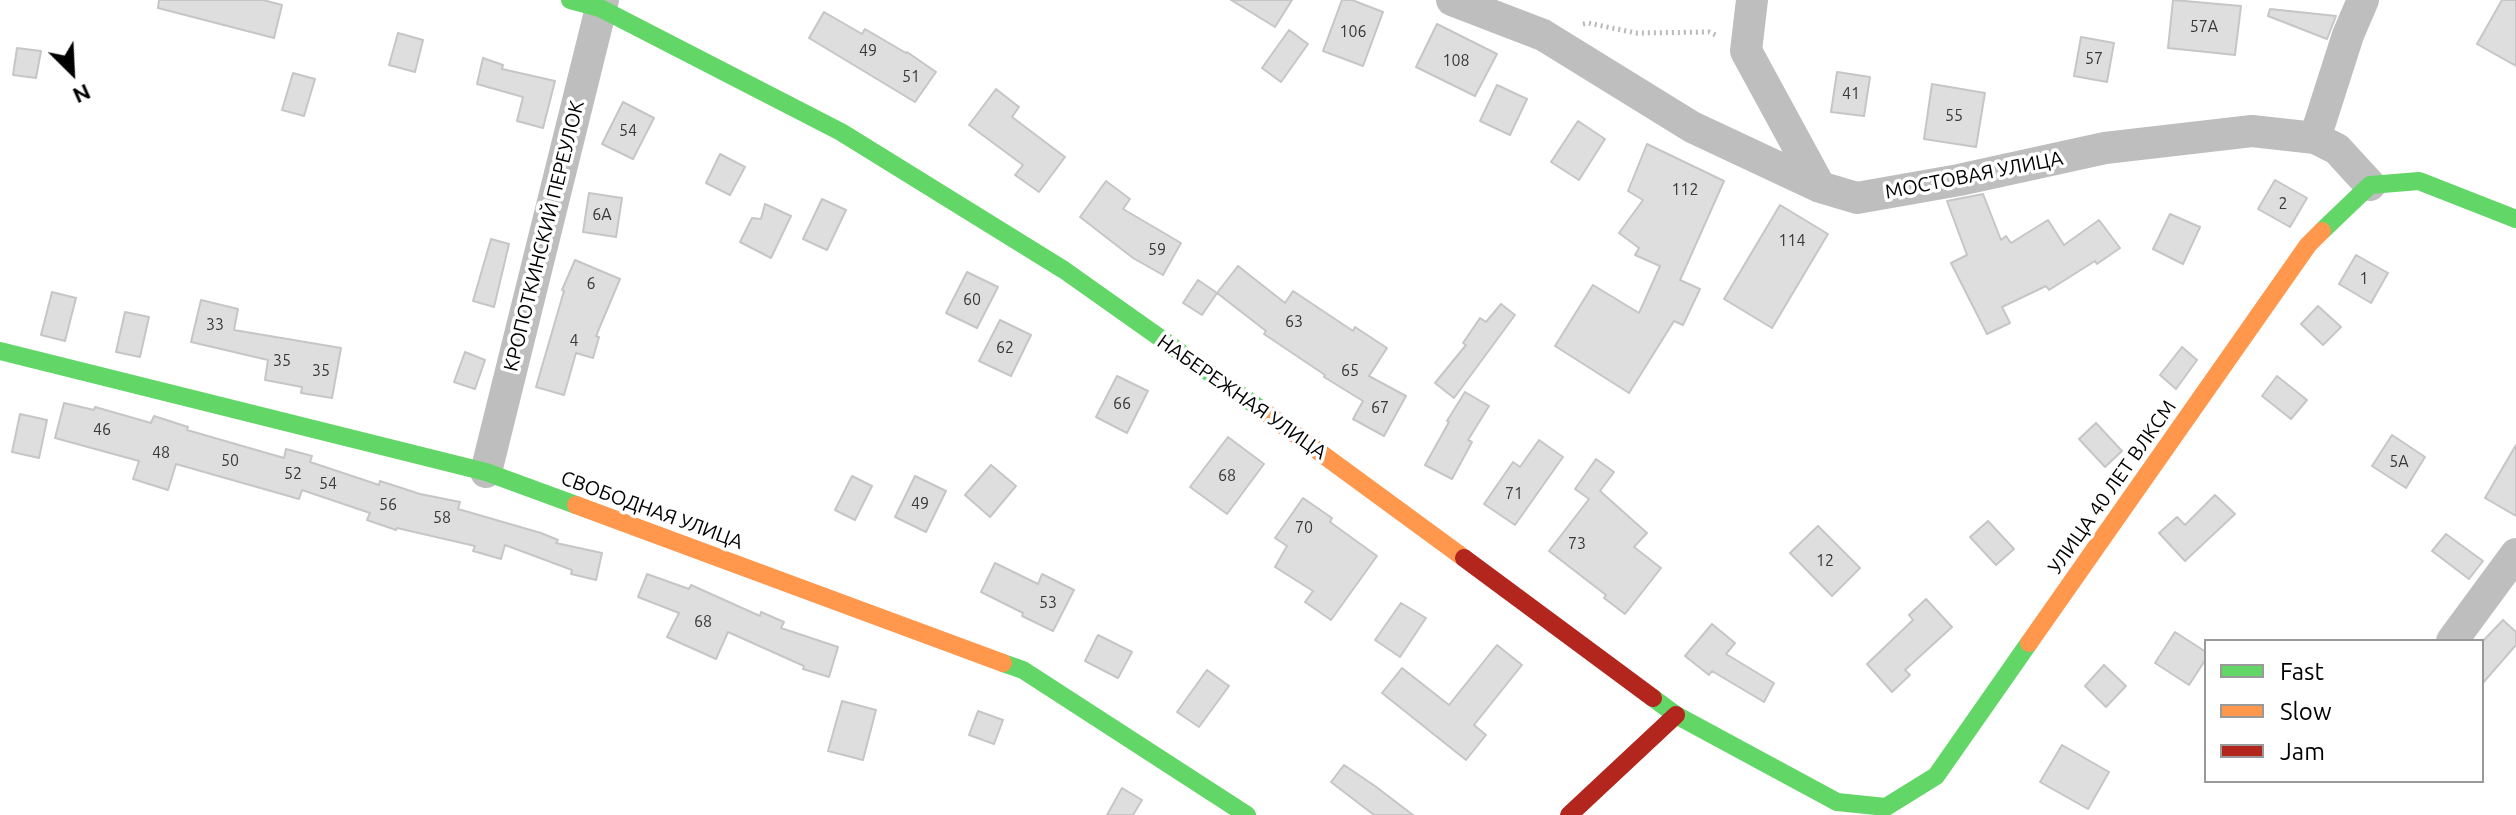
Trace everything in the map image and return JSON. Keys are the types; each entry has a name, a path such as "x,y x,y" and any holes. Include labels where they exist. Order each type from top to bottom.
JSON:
{"street":[{"name":"МОСТОВАЯ УЛИЦА","path":"1452,0 1543,35 1692,127 1820,187 1857,198 1959,180 2105,148 2252,131 2315,138 2337,149 2370,185"},
{"path":"1752,0 1746,51 1820,187"},
{"path":"2315,138 2348,35 2363,0"},
{"name":"КРОПОТКИНСКИЙ ПЕРЕУЛОК","path":"486,472 591,3"},
{"name":"НАБЕРЕЖНАЯ УЛИЦА","path":"591,3 841,132 1064,270 1299,436 1676,715 1837,802 1891,811"},
{"path":"2370,185 2419,181 2516,219"},
{"name":"УЛИЦА 40 ЛЕТ ВЛКСМ","path":"1891,811 1936,776 2308,245 2370,185"},
{"name":"СВОБОДНАЯ УЛИЦА","path":"0,351 486,472 1023,670 1247,815"},
{"path":"2454,639 2515,560"},
{"path":"1569,815 1676,715"}],"path":[{"path":"1543,35 1588,23 1636,33 1709,32 1746,51"}],"building":[{"path":"159,0 263,0 282,5 274,38 158,8"},
{"path":"1231,0 1292,0 1275,27"},
{"path":"1342,0 1352,0 1383,12 1363,66 1323,51"},
{"path":"2173,0 2241,6 2235,55 2168,48"},
{"path":"2502,0 2516,0 2516,66 2477,44"},
{"path":"2270,9 2336,16 2327,39 2268,16"},
{"path":"824,12 862,34 865,29 936,72 915,102 809,38"},
{"path":"1437,24 1497,54 1475,96 1416,67"},
{"path":"1289,30 1308,44 1281,82 1262,68"},
{"path":"398,33 423,40 415,72 389,65"},
{"path":"2081,37 2114,43 2107,82 2074,76"},
{"path":"17,48 41,51 36,78 13,75"},
{"path":"483,58 503,65 502,69 555,81 543,128 517,121 523,97 477,84"},
{"path":"1837,72 1870,77 1864,116 1831,112"},
{"path":"293,73 315,79 304,116 282,110"},
{"path":"1932,84 1985,93 1976,147 1924,139"},
{"path":"1497,85 1527,99 1510,135 1480,121"},
{"path":"996,89 1019,107 1012,117 1065,157 1039,192 1015,175 1023,165 969,125"},
{"path":"623,102 654,118 633,159 602,144"},
{"path":"1578,121 1605,139 1579,180 1551,162"},
{"path":"1647,144 1724,181 1680,280 1700,289 1683,325 1674,321 1629,393 1555,346 1593,285 1639,313 1660,266 1635,255 1639,248 1619,233 1643,200 1628,191"},
{"path":"720,154 745,167 730,195 706,183"},
{"path":"2275,180 2307,198 2290,227 2258,209"},
{"path":"1106,181 1130,199 1123,209 1181,243 1163,275 1133,258 1080,217"},
{"path":"589,193 622,198 616,237 583,232"},
{"path":"1983,194 2001,240 2006,236 2011,243 2048,220 2064,245 2099,220 2120,248 2049,290 2046,286 2002,307 2010,323 1987,334 1951,263 1967,255 1947,201"},
{"path":"822,199 846,210 827,250 803,239"},
{"path":"765,204 791,216 771,258 740,242 752,218 761,219"},
{"path":"1780,205 1828,234 1772,328 1724,299"},
{"path":"2170,214 2200,227 2183,264 2153,249"},
{"path":"491,239 509,244 494,307 473,301"},
{"path":"2356,255 2388,273 2371,303 2339,284"},
{"path":"575,260 620,279 596,336 599,337 593,358 576,353 564,395 536,387 562,290"},
{"path":"1238,266 1285,303 1293,291 1353,331 1355,327 1387,348 1369,376 1406,396 1384,436 1353,419 1363,401 1264,334 1266,331 1217,293"},
{"path":"967,272 998,287 977,328 946,313"},
{"path":"1198,280 1217,293 1202,315 1183,303"},
{"path":"52,292 76,298 65,341 41,335"},
{"path":"201,300 238,309 234,330 341,348 332,398 301,393 302,387 265,380 268,360 191,342"},
{"path":"1501,304 1515,315 1454,398 1435,383 1466,345 1463,343 1480,318 1486,322"},
{"path":"2318,306 2341,327 2323,345 2301,324"},
{"path":"125,312 149,317 140,357 116,352"},
{"path":"1000,320 1031,335 1011,376 979,361"},
{"path":"2182,347 2197,360 2176,389 2160,375"},
{"path":"465,352 485,360 475,389 454,382"},
{"path":"1117,376 1148,391 1127,433 1096,417"},
{"path":"2277,376 2307,400 2291,419 2262,396"},
{"path":"1465,392 1489,406 1468,440 1472,442 1452,479 1425,465"},
{"path":"64,403 94,410 95,407 151,423 154,416 188,427 187,430 284,458 286,449 312,456 310,462 379,485 380,481 420,494 460,502 458,509 541,533 558,540 556,543 602,553 596,580 571,574 572,570 505,545 501,559 473,551 475,546 396,530 367,520 370,513 302,490 299,499 176,464 168,490 133,479 139,461 55,438"},
{"path":"20,414 47,420 39,458 12,452"},
{"path":"2096,423 2122,451 2105,467 2079,439"},
{"path":"2392,435 2425,457 2406,488 2372,466"},
{"path":"1228,437 1264,464 1227,514 1190,487"},
{"path":"1539,440 1563,457 1515,525 1484,504 1513,462 1520,467"},
{"path":"2516,445 2516,516 2485,498"},
{"path":"1596,459 1614,472 1600,491 1647,533 1634,547 1661,568 1625,614 1604,598 1606,595 1549,551 1589,499 1575,489"},
{"path":"991,465 1016,486 990,517 965,495"},
{"path":"852,476 872,486 855,520 835,510"},
{"path":"915,476 946,491 926,532 895,517"},
{"path":"2215,495 2235,514 2185,561 2159,533 2177,517 2185,525"},
{"path":"1303,498 1377,556 1331,620 1305,602 1313,591 1275,567 1287,546 1275,538"},
{"path":"1988,521 2014,549 1996,565 1970,537"},
{"path":"1818,526 1860,568 1832,596 1790,553"},
{"path":"2446,534 2483,561 2469,579 2432,551"},
{"path":"995,563 1038,584 1042,574 1074,590 1053,631 981,592"},
{"path":"647,574 689,589 691,585 760,616 761,612 784,622 781,628 838,647 829,677 803,669 804,666 728,632 716,659 667,637 679,613 638,597"},
{"path":"1926,599 1952,627 1905,670 1910,675 1892,692 1867,664 1913,620 1909,615"},
{"path":"1401,603 1426,618 1400,657 1375,640"},
{"path":"2503,620 2516,632 2516,645 2484,682 2484,640"},
{"path":"1712,624 1735,643 1726,654 1774,683 1764,702 1712,671 1709,675 1685,656"},
{"path":"2175,632 2204,651 2204,662 2189,685 2155,663"},
{"path":"1098,635 1132,652 1118,678 1085,661"},
{"path":"1497,645 1522,665 1474,725 1486,735 1466,760 1382,693 1402,668 1449,705"},
{"path":"2104,665 2126,686 2106,707 2085,686"},
{"path":"1207,670 1229,686 1199,727 1177,712"},
{"path":"842,701 876,710 863,760 828,751"},
{"path":"978,711 1003,720 994,744 969,735"},
{"path":"2062,745 2109,772 2088,809 2040,782"},
{"path":"1344,765 1413,815 1374,815 1331,782"},
{"path":"1122,788 1142,800 1133,815 1107,815"}],"traffic: fast":[{"path":"570,0 600,8 841,132 1064,270 1262,410"},
{"path":"2322,231 2370,185 2419,181 2516,219"},
{"path":"0,351 486,472 576,505"},
{"path":"1653,698 1676,715 1837,802 1886,807 1936,776 2029,643"},
{"path":"1003,663 1023,670 1247,815"}],"traffic: slow":[{"path":"2029,643 2308,245 2322,231"},
{"path":"1262,410 1464,558"},
{"path":"576,505 1003,663"}],"traffic: jam":[{"path":"1464,558 1653,698"},
{"path":"1569,815 1676,715"}]}
